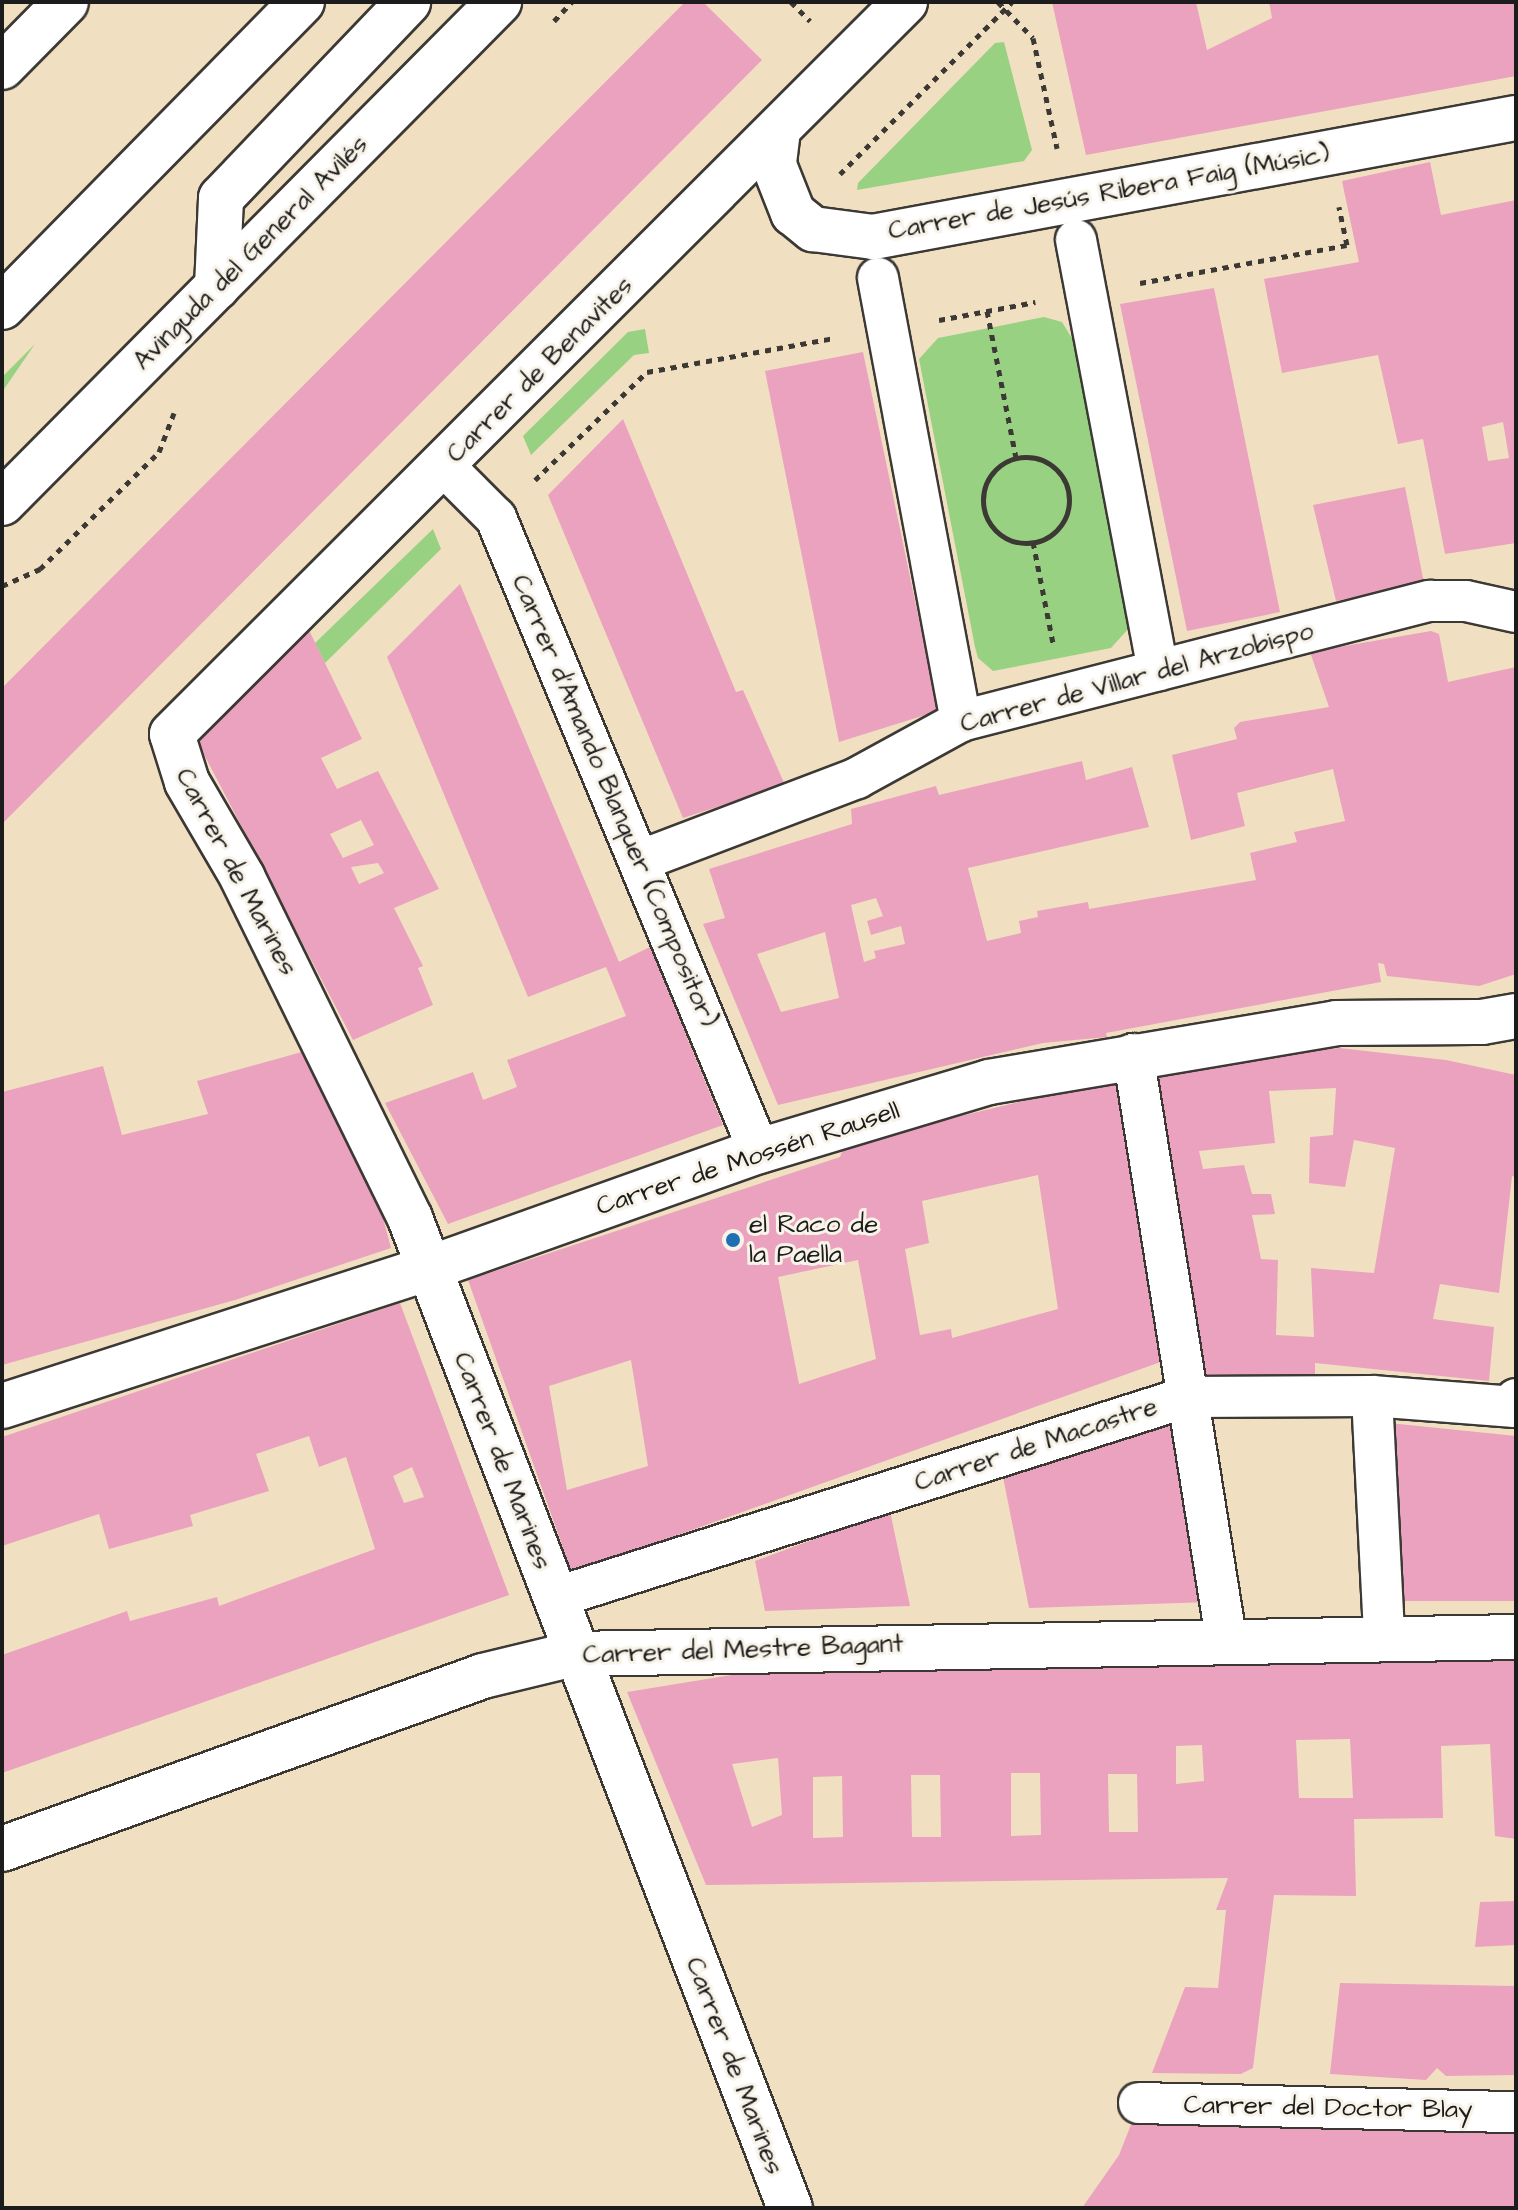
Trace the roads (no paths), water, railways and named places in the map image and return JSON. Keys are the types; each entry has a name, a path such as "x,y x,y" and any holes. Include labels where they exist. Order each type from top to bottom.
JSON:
{"street":[{"path":"2,67 66,2"},
{"path":"2,307 302,2"},
{"path":"217,287 221,198 408,2"},
{"name":"Avinguda del General Avilés","path":"2,503 499,2"},
{"name":"Carrer de Benavites","path":"172,734 445,467 905,2"},
{"name":"Carrer de Jesús Ribera Faig (Músic)","path":"778,130 774,165 793,213 813,229 873,237 1516,118"},
{"path":"1076,240 1158,670"},
{"path":"878,278 961,721"},
{"name":"Carrer d'Amando Blanquer (Compositor)","path":"445,467 496,518 759,1151"},
{"name":"Carrer de Villar del Arzobispo","path":"639,861 844,783 961,721 1430,601 1466,601 1516,612"},
{"name":"Carrer de Marines","path":"172,734 187,782 243,878 430,1268 573,1654 790,2208"},
{"name":"Carrer de Mossén Rausell","path":"2,1406 430,1268 759,1151 989,1082 1133,1054 1336,1023 1482,1022 1516,1016"},
{"name":"Carrer de Macastre","path":"554,1598 1187,1397 1133,1054"},
{"path":"1372,1396 1384,1637"},
{"path":"1226,1638 1187,1397 1372,1396 1515,1407 1516,1399"},
{"name":"Carrer del Mestre Bagant","path":"2,1849 483,1676 573,1654 1226,1638 1516,1637"},
{"name":"Carrer del Doctor Blay","path":"1139,2103 1516,2112"}],"place":[{"name":"el Raco de la Paella","path":"733,1240"}]}
